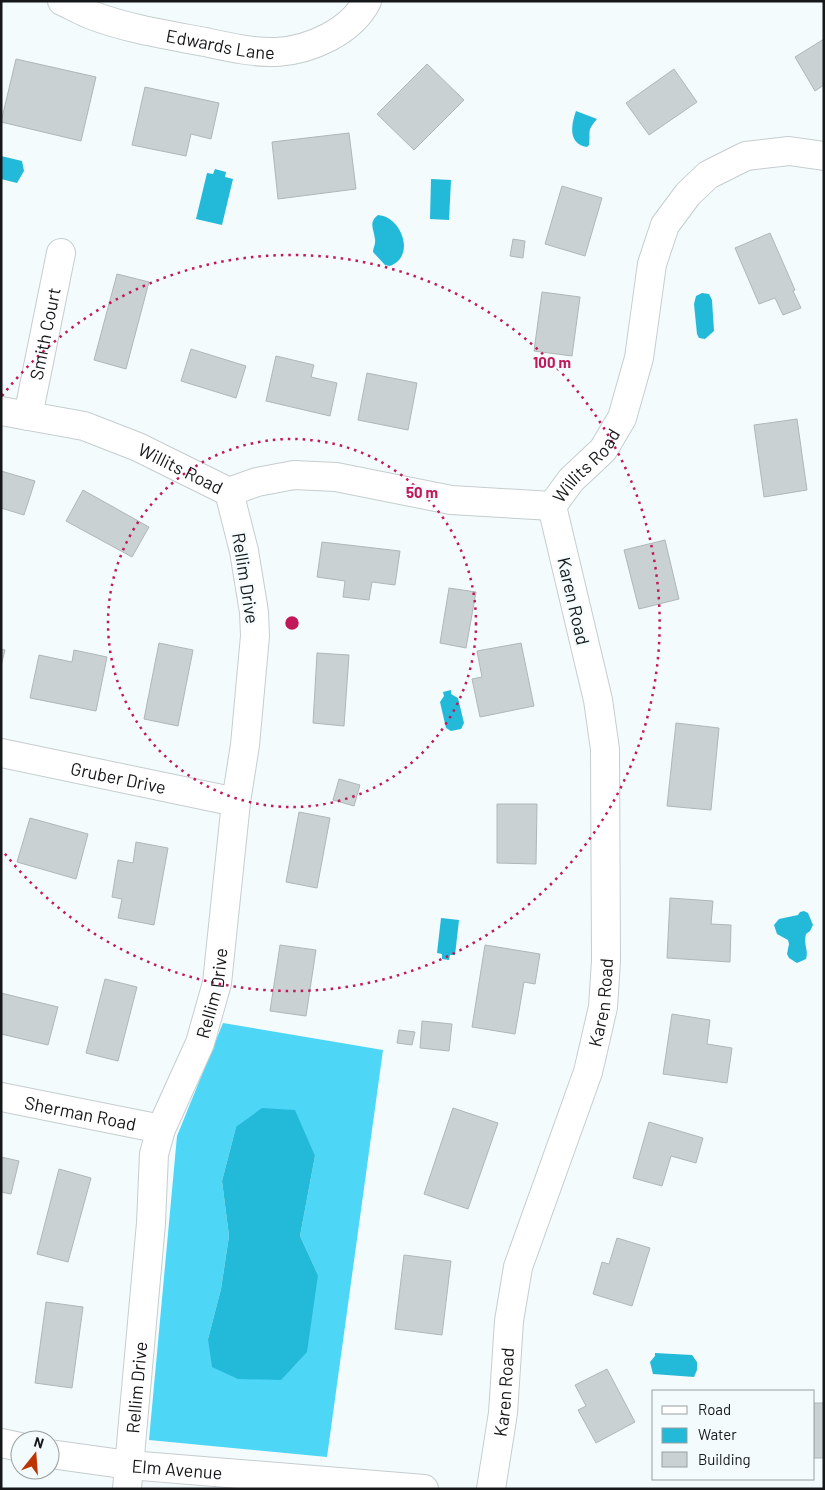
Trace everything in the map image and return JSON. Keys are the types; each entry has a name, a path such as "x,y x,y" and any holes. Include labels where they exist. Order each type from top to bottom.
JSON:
{"street":[{"name":"Edwards Lane","path":"62,1 94,16 141,30 234,48 275,52 315,45 344,27 363,9 367,1"},
{"name":"Willits Road","path":"1,411 84,426 129,443 228,492 258,482 294,475 336,477 451,500 552,506 571,480 602,450 622,418 640,358 652,264 665,225 688,194 708,175 746,156 789,151 824,156"},
{"name":"Smith Court","path":"28,416 62,252"},
{"name":"Rellim Drive","path":"128,1477 151,1223 154,1154 161,1130 200,1044 217,984 236,802 245,746 255,636 254,612 244,552 228,492"},
{"name":"Karen Road","path":"491,1489 503,1413 509,1321 518,1267 588,1072 603,1007 606,961 605,749 598,700 552,506"},
{"name":"Gruber Drive","path":"1,754 236,802"},
{"name":"Sherman Road","path":"1,1097 161,1130"},
{"name":"Elm Avenue","path":"60,1457 128,1477 424,1489"}],"shaded area":[{"path":"223,1023 383,1050 327,1457 149,1440 177,1136","holes":["236,1127 315,1156 300,1236 318,1275 208,1339 221,1289 229,1236 222,1181"]}],"water":[{"path":"576,111 597,119 590,129 589,145 587,147 577,142 572,133"},
{"path":"1,156 22,161 24,171 17,183 1,179"},
{"path":"215,169 226,172 225,177 233,179 222,225 196,219 207,173 213,174"},
{"path":"431,179 451,180 449,220 430,219"},
{"path":"378,215 394,222 403,238 402,254 398,261 390,266 385,265 373,252 375,241 372,223"},
{"path":"702,293 709,294 712,300 714,331 705,339 699,338 697,334 694,304 696,296"},
{"path":"451,690 451,694 458,698 464,723 461,729 451,731 446,728 440,702 444,696 443,692"},
{"path":"804,911 808,913 813,925 806,934 806,959 797,963 789,958 787,954 788,940 777,934 774,925 779,919 798,915"},
{"path":"441,918 459,920 455,955 450,955 449,960 442,959 442,954 437,953"},
{"path":"262,1108 295,1110 315,1156 300,1236 318,1275 307,1352 281,1380 238,1379 212,1367 208,1339 221,1289 229,1236 222,1181 236,1127"},
{"path":"655,1353 692,1355 697,1362 697,1370 694,1377 653,1374 650,1362"}],"building":[{"path":"824,39 824,85 815,91 795,57"},
{"path":"16,59 96,77 81,141 1,122"},
{"path":"427,64 464,100 414,150 377,114"},
{"path":"674,69 697,102 649,135 626,103"},
{"path":"145,87 219,103 211,139 191,134 186,156 132,145"},
{"path":"349,133 356,189 278,199 272,142"},
{"path":"562,186 602,198 585,256 545,244"},
{"path":"770,233 801,308 783,315 775,298 759,304 735,248"},
{"path":"513,239 525,241 523,258 510,256"},
{"path":"117,274 149,282 126,369 94,360"},
{"path":"542,292 580,297 572,356 534,351"},
{"path":"191,349 246,366 236,398 181,381"},
{"path":"276,356 314,365 311,377 337,383 330,416 266,401"},
{"path":"367,373 417,383 408,430 358,420"},
{"path":"797,419 807,490 764,497 754,425"},
{"path":"1,471 35,481 24,515 1,508"},
{"path":"83,490 149,527 132,557 66,521"},
{"path":"665,540 679,599 639,609 624,550"},
{"path":"322,542 400,551 395,585 372,582 369,600 343,597 345,581 317,577"},
{"path":"449,588 476,592 466,648 440,643"},
{"path":"159,643 193,650 178,726 144,719"},
{"path":"521,643 534,706 480,717 472,679 482,677 477,651"},
{"path":"1,649 5,650 1,666"},
{"path":"74,650 107,657 96,711 30,698 39,655 72,662"},
{"path":"317,653 349,655 344,726 313,723"},
{"path":"676,723 719,728 711,810 667,806"},
{"path":"339,779 360,785 354,806 333,800"},
{"path":"497,804 537,804 536,864 497,863"},
{"path":"299,812 330,818 317,888 286,882"},
{"path":"30,818 88,834 76,879 17,862"},
{"path":"136,842 168,848 154,925 118,918 122,899 112,897 118,860 133,863"},
{"path":"670,898 713,901 711,924 731,925 730,962 667,958"},
{"path":"280,945 316,950 306,1016 270,1011"},
{"path":"485,945 540,954 535,984 524,982 515,1034 472,1027"},
{"path":"105,979 137,987 118,1061 86,1053"},
{"path":"1,993 58,1007 48,1045 1,1034"},
{"path":"672,1014 710,1020 707,1044 732,1048 727,1083 663,1074"},
{"path":"422,1021 452,1024 449,1051 420,1048"},
{"path":"399,1030 415,1032 412,1045 397,1043"},
{"path":"453,1108 498,1123 468,1209 424,1194"},
{"path":"649,1122 703,1138 696,1163 671,1156 662,1186 633,1178"},
{"path":"1,1157 19,1161 11,1194 1,1192"},
{"path":"59,1169 91,1178 68,1262 37,1254"},
{"path":"617,1238 650,1248 632,1306 593,1294 602,1262 609,1264"},
{"path":"404,1255 451,1261 442,1335 395,1329"},
{"path":"46,1302 83,1307 72,1388 35,1383"},
{"path":"607,1369 635,1422 596,1443 578,1410 586,1406 575,1385"},
{"path":"815,1403 824,1403 824,1458 815,1458"}]}
